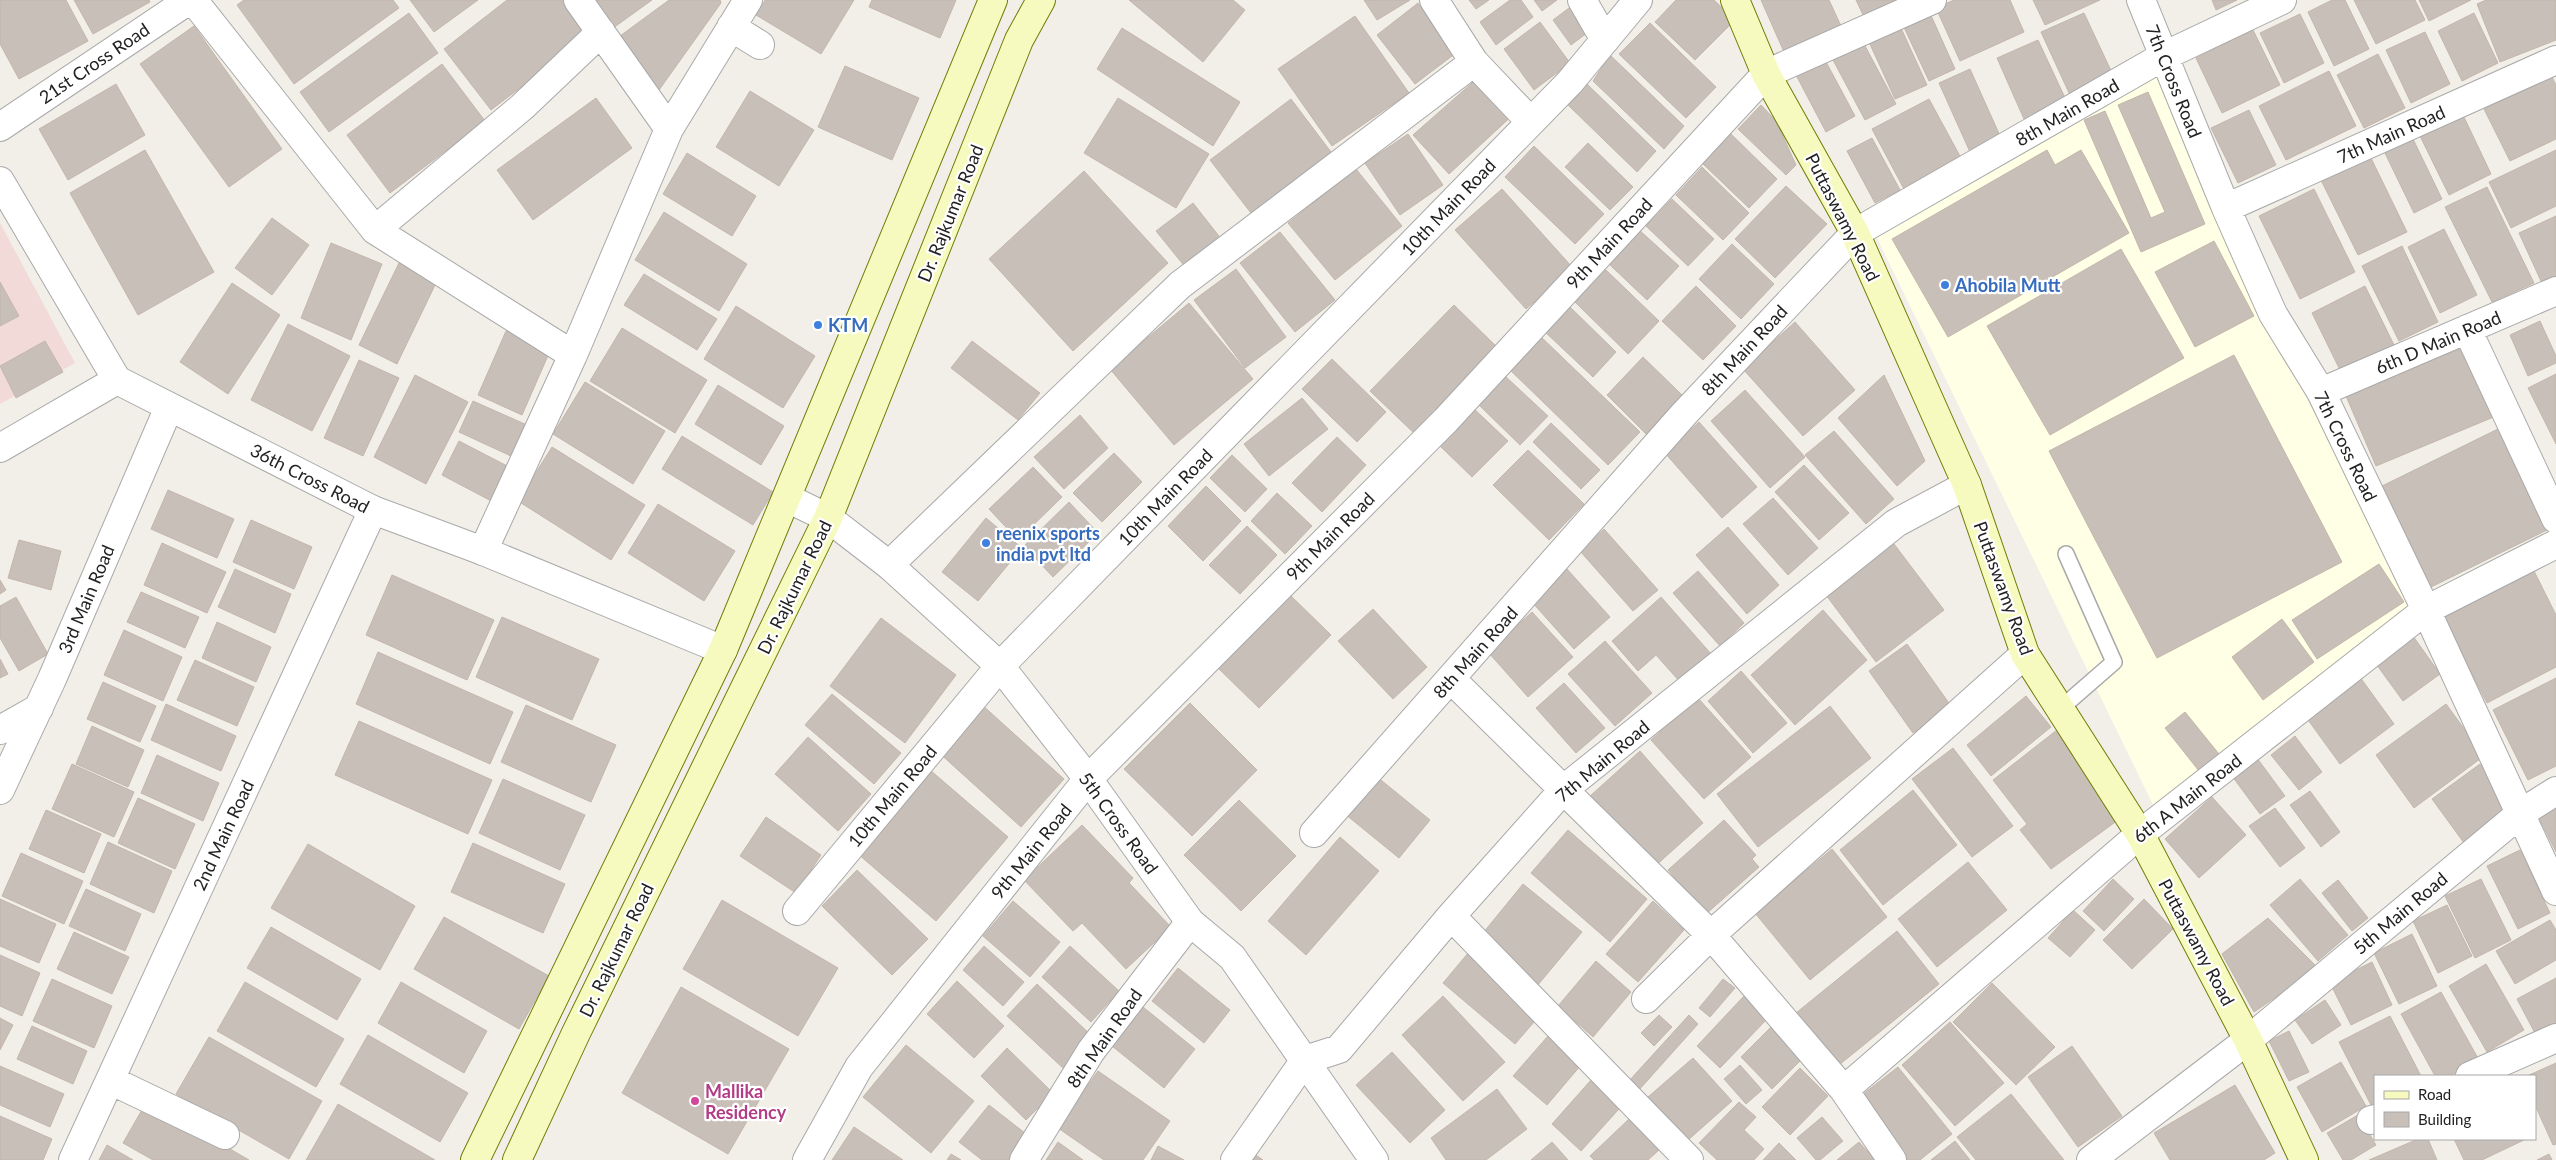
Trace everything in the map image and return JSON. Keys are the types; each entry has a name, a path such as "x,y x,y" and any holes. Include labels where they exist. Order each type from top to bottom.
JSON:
{"main road":[{"name":"Dr. Rajkumar Road","path":"475,1160 723,650 993,0"},
{"name":"Dr. Rajkumar Road","path":"517,1160 576,1033 828,518 1019,40 1042,0"},
{"name":"Puttaswamy Road","path":"1735,0 1766,74 1855,233 1967,485 2025,654 2140,834 2248,1040 2304,1160"}],"street":[{"name":"21st Cross Road","path":"0,127 189,0"},
{"path":"193,0 375,230 573,355"},
{"path":"578,0 669,129"},
{"path":"483,551 573,355 669,129 748,0"},
{"path":"1434,0 1474,62 1531,122"},
{"path":"1582,0 1605,40"},
{"name":"10th Main Road","path":"797,911 1000,666 1570,82 1638,0"},
{"name":"9th Main Road","path":"807,1160 859,1067 1088,779 1446,420 1766,74 1932,0"},
{"name":"7th Cross Road","path":"2141,0 2226,208 2273,314 2321,392 2426,610 2556,891"},
{"name":"8th Main Road","path":"1314,833 1684,414 1855,233 2164,56 2282,0"},
{"path":"731,27 760,46"},
{"path":"375,230 522,107 601,32"},
{"name":"7th Main Road","path":"2226,208 2556,60"},
{"path":"889,565 1180,285 1474,62"},
{"path":"0,181 117,380 0,448"},
{"name":"6th D Main Road","path":"2321,392 2556,292"},
{"path":"2468,330 2556,519"},
{"name":"36th Cross Road","path":"117,380 372,510 483,551 723,650"},
{"name":"3rd Main Road","path":"0,790 38,708 170,406"},
{"name":"7th Main Road","path":"1305,1060 1339,1049 1451,916 1564,789 1896,524 1967,485"},
{"name":"5th Cross Road","path":"787,498 828,518 889,565 1000,666 1088,779 1190,922 1232,957 1374,1160"},
{"name":"2nd Main Road","path":"73,1160 372,510"},
{"name":"6th A Main Road","path":"1844,1090 2140,834 2426,610 2556,544"},
{"path":"1646,999 1711,935 2025,654"},
{"path":"1451,679 1711,935 1844,1090 1892,1160"},
{"path":"0,730 38,708"},
{"name":"5th Main Road","path":"2104,1155 2248,1040 2521,813 2556,790"},
{"path":"1451,916 1689,1160"},
{"name":"8th Main Road","path":"1024,1160 1091,1051 1190,922"},
{"path":"2472,1075 2556,1038"},
{"path":"1235,1160 1305,1060"},
{"path":"110,1080 225,1135"}],"lane":[{"path":"2060,709 2114,662 2066,554"}],"shaded area":[{"path":"2162,74 2261,312 2416,606 2157,813 1876,236"},
{"path":"0,223 75,363 0,404"}],"building":[{"path":"0,0 66,0 88,41 19,79 0,44"},
{"path":"74,0 149,0 150,2 93,34"},
{"path":"244,0 393,0 399,8 294,84 237,5"},
{"path":"410,0 478,0 434,32"},
{"path":"507,0 563,0 589,35 491,110 444,49"},
{"path":"586,0 652,0 609,31"},
{"path":"669,0 720,0 721,3 659,90 620,36"},
{"path":"765,0 854,0 821,54 756,15"},
{"path":"872,0 956,0 940,38 869,7"},
{"path":"1129,0 1233,0 1245,10 1203,62"},
{"path":"1364,0 1410,0 1377,20"},
{"path":"1469,0 1489,0 1476,9"},
{"path":"1510,0 1521,0 1533,17 1496,45 1480,22"},
{"path":"1534,0 1557,0 1542,11"},
{"path":"1676,0 1714,0 1735,20 1695,60 1655,22"},
{"path":"1761,0 1829,0 1841,26 1784,52"},
{"path":"1856,0 1907,0 1865,19"},
{"path":"1954,0 2010,0 2024,32 1960,61 1936,8"},
{"path":"2033,0 2100,0 2045,25"},
{"path":"2212,0 2237,0 2216,10"},
{"path":"2332,0 2345,0 2369,49 2334,66 2308,12"},
{"path":"2354,0 2415,0 2425,20 2376,44"},
{"path":"2419,0 2471,0 2429,21"},
{"path":"2486,0 2556,0 2556,40 2500,62 2477,4"},
{"path":"1577,2 1595,27 1571,45 1553,20"},
{"path":"1418,3 1456,53 1415,84 1377,35"},
{"path":"1929,11 1955,69 1929,81 1902,23"},
{"path":"409,13 438,53 329,132 300,92"},
{"path":"2084,13 2113,75 2070,95 2041,32"},
{"path":"2474,13 2498,63 2462,81 2438,31"},
{"path":"2300,14 2324,63 2284,83 2260,33"},
{"path":"1355,16 1409,93 1332,146 1278,69"},
{"path":"1540,22 1570,63 1534,90 1504,49"},
{"path":"1650,23 1716,87 1686,118 1619,54"},
{"path":"194,26 282,149 229,187 140,64"},
{"path":"1122,28 1240,102 1213,146 1097,69"},
{"path":"1901,28 1927,85 1895,99 1869,42"},
{"path":"2253,30 2280,85 2222,113 2196,58"},
{"path":"2425,32 2450,84 2411,103 2386,50"},
{"path":"2038,40 2066,100 2024,119 1997,58"},
{"path":"1864,44 1896,104 1865,120 1833,60"},
{"path":"2378,54 2405,108 2364,128 2337,75"},
{"path":"1610,55 1684,126 1664,149 1593,81"},
{"path":"1825,60 1855,116 1826,132 1796,75"},
{"path":"442,64 485,121 390,193 347,135"},
{"path":"845,66 919,98 892,160 818,127"},
{"path":"1970,69 2001,138 1970,152 1939,83"},
{"path":"2329,71 2356,126 2286,160 2259,106"},
{"path":"1480,76 1515,113 1449,174 1413,135"},
{"path":"2552,77 2556,85 2556,139 2510,161 2484,109"},
{"path":"116,84 145,135 68,180 39,129"},
{"path":"1587,84 1656,151 1637,172 1567,104"},
{"path":"750,91 814,130 779,186 716,147"},
{"path":"2148,92 2205,224 2141,252 2084,120 2105,111 2151,218 2165,212 2118,105"},
{"path":"596,98 632,148 533,220 497,170"},
{"path":"1118,98 1209,154 1176,208 1084,153"},
{"path":"1291,99 1331,152 1251,213 1210,160"},
{"path":"1929,99 1961,158 1904,189 1872,129"},
{"path":"1761,105 1776,121 1796,165 1786,175 1738,129"},
{"path":"2249,110 2276,165 2238,183 2211,128"},
{"path":"2463,115 2491,174 2449,195 2420,136"},
{"path":"1729,132 1777,179 1749,208 1701,162"},
{"path":"1408,134 1443,185 1400,215 1365,163"},
{"path":"2412,137 2442,199 2414,213 2384,151"},
{"path":"1872,138 1900,190 1875,203 1847,151"},
{"path":"1588,143 1633,187 1610,210 1565,167"},
{"path":"1534,146 1604,214 1575,244 1505,177"},
{"path":"145,150 214,272 138,315 70,193"},
{"path":"2047,150 2055,165 2081,150 2129,233 1948,337 1892,239"},
{"path":"2556,150 2556,206 2511,228 2489,182"},
{"path":"687,153 756,196 732,236 663,194"},
{"path":"2369,154 2407,232 2358,255 2320,178"},
{"path":"1702,167 1749,213 1723,240 1676,195"},
{"path":"1356,169 1402,226 1335,280 1288,223"},
{"path":"1084,171 1168,263 1073,351 989,259"},
{"path":"1786,186 1827,224 1775,278 1735,239"},
{"path":"2487,187 2534,283 2492,302 2445,207"},
{"path":"1502,189 1573,268 1526,309 1455,230"},
{"path":"2314,189 2355,272 2300,299 2259,216"},
{"path":"1672,199 1714,239 1688,266 1646,226"},
{"path":"1193,203 1222,240 1186,268 1156,231"},
{"path":"664,212 747,264 719,311 635,260"},
{"path":"2556,216 2556,288 2546,292 2519,233"},
{"path":"272,218 309,245 272,295 235,268"},
{"path":"1638,229 1679,266 1647,300 1609,264"},
{"path":"2444,229 2477,295 2440,313 2408,247"},
{"path":"1280,232 1335,300 1295,332 1240,263"},
{"path":"2214,241 2254,316 2195,347 2155,272"},
{"path":"331,243 382,264 351,340 301,318"},
{"path":"1732,244 1774,284 1741,319 1699,279"},
{"path":"2402,246 2438,322 2399,341 2362,266"},
{"path":"2121,249 2184,358 2050,435 1987,326"},
{"path":"399,263 436,283 397,364 359,345"},
{"path":"1236,269 1286,337 1245,368 1194,300"},
{"path":"1606,270 1659,321 1628,354 1575,302"},
{"path":"644,274 717,319 697,350 624,305"},
{"path":"0,282 19,316 0,326"},
{"path":"232,283 280,315 228,394 180,362"},
{"path":"1696,286 1736,326 1703,360 1662,321"},
{"path":"2365,286 2394,345 2341,372 2312,313"},
{"path":"1189,303 1253,379 1174,445 1110,369"},
{"path":"1454,305 1500,350 1417,436 1370,391"},
{"path":"1568,305 1616,352 1593,377 1544,331"},
{"path":"736,306 815,356 783,408 704,359"},
{"path":"2540,321 2556,356 2556,363 2528,376 2510,335"},
{"path":"1795,322 1855,390 1803,436 1743,369"},
{"path":"288,324 350,356 312,431 251,400"},
{"path":"622,328 707,380 675,433 590,381"},
{"path":"506,331 550,351 522,415 478,395"},
{"path":"1539,335 1640,432 1608,465 1508,368"},
{"path":"45,341 63,372 16,398 0,366"},
{"path":"972,341 1040,393 1018,420 951,368"},
{"path":"2467,346 2496,416 2376,466 2346,396"},
{"path":"2234,355 2342,562 2157,658 2049,451"},
{"path":"1643,357 1682,395 1646,434 1607,395"},
{"path":"1332,359 1386,412 1357,442 1302,389"},
{"path":"359,360 399,378 363,456 324,438"},
{"path":"2556,374 2556,444 2528,388"},
{"path":"415,375 468,402 426,484 374,457"},
{"path":"1884,375 1925,461 1897,486 1838,418"},
{"path":"1505,376 1548,416 1520,445 1478,404"},
{"path":"585,382 665,431 633,484 553,434"},
{"path":"718,385 784,426 761,465 695,424"},
{"path":"1745,390 1805,457 1770,488 1711,421"},
{"path":"1302,398 1328,429 1269,476 1244,444"},
{"path":"473,401 527,425 513,457 459,432"},
{"path":"1472,407 1508,441 1472,477 1438,444"},
{"path":"1080,415 1108,448 1064,489 1034,457"},
{"path":"1699,422 1757,487 1722,518 1665,453"},
{"path":"1551,423 1600,470 1581,489 1533,442"},
{"path":"2502,427 2551,528 2427,589 2378,488"},
{"path":"1834,431 1894,499 1866,524 1805,455"},
{"path":"682,436 773,492 753,525 662,469"},
{"path":"1337,437 1366,465 1322,512 1292,483"},
{"path":"459,441 513,469 495,503 442,475"},
{"path":"552,447 645,505 611,560 518,501"},
{"path":"1528,450 1584,504 1549,540 1493,485"},
{"path":"1114,453 1142,482 1102,522 1073,493"},
{"path":"1232,455 1267,489 1245,512 1210,478"},
{"path":"1804,465 1849,513 1819,540 1775,492"},
{"path":"1033,467 1062,497 1018,540 989,509"},
{"path":"1206,486 1241,521 1203,561 1168,526"},
{"path":"168,490 234,519 217,558 151,529"},
{"path":"1277,493 1312,526 1285,554 1251,521"},
{"path":"1773,498 1818,548 1788,575 1743,524"},
{"path":"1069,502 1098,533 1053,577 1024,546"},
{"path":"658,504 735,551 704,601 628,553"},
{"path":"986,518 1022,548 978,601 942,572"},
{"path":"251,520 312,547 294,589 233,562"},
{"path":"1247,526 1277,555 1240,594 1209,565"},
{"path":"1728,527 1779,585 1747,614 1696,555"},
{"path":"1604,529 1658,590 1633,611 1580,551"},
{"path":"19,540 61,551 51,590 8,578"},
{"path":"162,543 226,572 207,613 144,585"},
{"path":"1894,544 1944,610 1876,662 1826,595"},
{"path":"2379,564 2404,602 2317,659 2292,620"},
{"path":"235,569 291,594 275,633 218,607"},
{"path":"1567,569 1610,617 1574,649 1531,601"},
{"path":"1698,571 1744,623 1720,646 1673,593"},
{"path":"2534,571 2556,615 2556,667 2487,703 2443,618"},
{"path":"392,575 494,620 467,680 366,635"},
{"path":"0,580 6,590 0,594"},
{"path":"141,592 199,617 185,648 127,622"},
{"path":"1288,593 1331,635 1259,708 1216,666"},
{"path":"16,597 48,654 19,671 0,638 0,606"},
{"path":"1661,597 1712,655 1681,683 1656,655 1638,671 1612,641"},
{"path":"1373,609 1427,667 1393,699 1338,641"},
{"path":"1823,610 1867,660 1795,725 1751,675"},
{"path":"1532,612 1573,657 1528,697 1488,652"},
{"path":"502,617 599,659 572,720 476,677"},
{"path":"881,618 956,675 905,743 830,686"},
{"path":"2282,619 2314,662 2263,700 2232,657"},
{"path":"217,622 271,647 256,682 202,658"},
{"path":"2408,629 2440,674 2403,701 2371,657"},
{"path":"124,630 182,657 163,701 104,675"},
{"path":"1605,641 1652,693 1615,726 1568,674"},
{"path":"1907,644 1951,706 1913,733 1869,671"},
{"path":"378,652 513,712 490,764 356,704"},
{"path":"0,659 8,674 0,678"},
{"path":"195,660 254,687 237,726 177,700"},
{"path":"1741,671 1787,723 1753,753 1708,701"},
{"path":"2357,673 2394,724 2340,764 2303,713"},
{"path":"2556,678 2556,766 2528,780 2493,710"},
{"path":"103,682 156,706 140,742 87,719"},
{"path":"1564,683 1605,728 1576,753 1536,708"},
{"path":"832,694 901,753 874,784 805,725"},
{"path":"2026,696 2051,727 1991,776 1967,745"},
{"path":"1698,698 1751,757 1704,799 1651,740"},
{"path":"980,703 1064,779 1021,827 937,751"},
{"path":"1190,703 1257,770 1192,836 1124,769"},
{"path":"166,704 236,736 221,771 151,740"},
{"path":"2446,704 2484,756 2414,808 2376,755"},
{"path":"526,705 616,745 591,802 501,762"},
{"path":"1830,706 1871,758 1758,847 1717,794"},
{"path":"2185,712 2219,754 2199,771 2165,728"},
{"path":"359,721 492,780 468,834 335,775"},
{"path":"92,726 144,750 128,787 76,764"},
{"path":"2062,726 2118,820 2051,869 2020,830 2027,824 1993,780"},
{"path":"2295,736 2322,772 2299,790 2271,755"},
{"path":"808,737 871,794 838,831 775,774"},
{"path":"1953,748 2013,826 1972,857 1912,779"},
{"path":"1640,751 1703,823 1653,868 1589,797"},
{"path":"157,755 219,783 203,821 141,793"},
{"path":"2257,758 2285,796 2260,814 2232,776"},
{"path":"72,764 134,792 114,837 52,809"},
{"path":"2480,764 2514,812 2467,847 2432,799"},
{"path":"930,770 1008,837 936,921 858,854"},
{"path":"1376,776 1430,820 1399,858 1345,814"},
{"path":"503,779 585,815 560,870 479,833"},
{"path":"1913,790 1957,845 1883,905 1840,850"},
{"path":"2310,791 2340,832 2321,847 2290,805"},
{"path":"2212,797 2246,835 2199,878 2165,839"},
{"path":"138,798 195,824 175,869 118,843"},
{"path":"1239,800 1296,856 1241,911 1184,855"},
{"path":"2556,807 2556,852 2538,816"},
{"path":"2275,808 2305,848 2280,867 2249,826"},
{"path":"46,810 101,834 84,873 29,849"},
{"path":"766,817 821,855 796,893 740,856"},
{"path":"1724,820 1756,855 1752,859 1759,867 1706,914 1668,870"},
{"path":"1082,825 1133,878 1129,883 1171,927 1126,969 1082,923 1073,931 1024,880"},
{"path":"1568,830 1647,899 1610,942 1531,873"},
{"path":"1340,837 1379,871 1306,955 1268,921"},
{"path":"108,842 172,871 154,913 90,884"},
{"path":"473,843 565,884 543,933 451,892"},
{"path":"308,844 415,906 380,970 271,908"},
{"path":"1832,849 1887,917 1810,980 1755,913"},
{"path":"2520,850 2550,913 2518,929 2487,866"},
{"path":"21,853 83,881 64,924 2,896"},
{"path":"1968,862 2007,910 1937,967 1898,919"},
{"path":"857,870 928,939 892,975 822,906"},
{"path":"2113,879 2134,899 2104,931 2083,911"},
{"path":"2300,879 2348,935 2318,961 2270,905"},
{"path":"2481,879 2511,940 2475,958 2445,896"},
{"path":"2338,880 2368,918 2352,931 2322,893"},
{"path":"1523,884 1582,932 1537,986 1479,938"},
{"path":"86,889 141,914 125,951 69,926"},
{"path":"0,899 56,924 39,963 0,946"},
{"path":"2144,899 2173,929 2132,969 2103,940"},
{"path":"722,900 838,968 798,1036 683,969"},
{"path":"1013,901 1060,942 1030,977 983,936"},
{"path":"1653,901 1684,930 1638,982 1606,954"},
{"path":"2447,905 2472,956 2438,973 2413,921"},
{"path":"2073,910 2095,930 2070,957 2048,938"},
{"path":"444,917 549,976 519,1029 414,969"},
{"path":"2268,918 2318,968 2254,1012 2222,954"},
{"path":"2550,920 2556,930 2556,960 2515,984 2496,951"},
{"path":"271,927 361,979 337,1020 247,968"},
{"path":"1897,931 1939,984 1839,1065 1796,1013"},
{"path":"74,932 129,957 112,994 57,969"},
{"path":"2412,934 2437,986 2399,1004 2374,953"},
{"path":"984,946 1024,982 1003,1006 963,970"},
{"path":"1070,946 1119,991 1091,1022 1042,977"},
{"path":"1469,952 1541,1014 1515,1044 1443,983"},
{"path":"0,955 40,973 22,1016 0,1006"},
{"path":"1596,961 1631,992 1593,1037 1558,1006"},
{"path":"2372,962 2392,1005 2351,1025 2330,983"},
{"path":"2486,964 2524,1030 2487,1052 2449,986"},
{"path":"1178,968 1230,1010 1204,1043 1152,1001"},
{"path":"2556,978 2556,1024 2536,1035 2517,999"},
{"path":"52,979 112,1006 94,1048 33,1021"},
{"path":"1723,979 1735,988 1710,1017 1699,1008"},
{"path":"957,981 1004,1026 974,1058 927,1014"},
{"path":"245,982 344,1039 316,1087 217,1031"},
{"path":"401,982 487,1031 464,1073 378,1023"},
{"path":"1992,983 2055,1047 2016,1085 1953,1022"},
{"path":"1037,984 1093,1037 1064,1069 1007,1016"},
{"path":"681,987 789,1049 728,1154 622,1093"},
{"path":"2441,992 2479,1060 2452,1075 2434,1075 2401,1014"},
{"path":"1443,996 1505,1062 1463,1101 1402,1035"},
{"path":"1744,996 1768,1018 1720,1068 1697,1046"},
{"path":"2325,1000 2341,1025 2312,1044 2295,1020"},
{"path":"1143,1007 1195,1049 1164,1088 1112,1046"},
{"path":"1659,1015 1672,1027 1654,1046 1641,1033"},
{"path":"1689,1015 1698,1024 1638,1091 1628,1082"},
{"path":"2390,1016 2420,1075 2374,1075 2373,1109 2339,1042"},
{"path":"0,1018 13,1025 0,1050"},
{"path":"1950,1022 2004,1083 1955,1126 1902,1065"},
{"path":"32,1026 87,1051 73,1084 17,1059"},
{"path":"1771,1027 1802,1059 1772,1089 1741,1057"},
{"path":"2289,1031 2309,1072 2289,1081 2269,1041"},
{"path":"368,1035 468,1093 440,1142 340,1084"},
{"path":"1548,1036 1581,1065 1547,1105 1513,1076"},
{"path":"209,1037 322,1101 289,1159 176,1094"},
{"path":"906,1045 974,1101 931,1153 863,1097"},
{"path":"2072,1046 2122,1116 2078,1147 2028,1077"},
{"path":"1007,1048 1053,1093 1026,1120 981,1076"},
{"path":"1392,1052 1445,1110 1410,1143 1356,1085"},
{"path":"1693,1058 1732,1101 1687,1141 1648,1097"},
{"path":"2341,1062 2366,1106 2322,1132 2297,1087"},
{"path":"2556,1063 2556,1144 2553,1145 2536,1107 2536,1075 2529,1075"},
{"path":"1740,1065 1762,1090 1746,1104 1724,1079"},
{"path":"0,1066 64,1094 50,1127 0,1105"},
{"path":"1898,1067 1952,1134 1920,1160 1907,1160 1858,1098"},
{"path":"1800,1068 1828,1096 1790,1135 1762,1107"},
{"path":"1098,1071 1170,1121 1143,1160 1104,1160 1058,1128"},
{"path":"1599,1071 1628,1099 1581,1151 1552,1124"},
{"path":"2235,1085 2275,1153 2264,1160 2170,1160 2154,1133"},
{"path":"1497,1089 1527,1129 1486,1160 1446,1160 1431,1138"},
{"path":"2011,1094 2064,1160 1976,1160 1957,1137"},
{"path":"147,1101 249,1160 153,1160 123,1143"},
{"path":"1739,1102 1756,1117 1744,1130 1764,1149 1754,1160 1717,1160 1699,1143"},
{"path":"338,1104 435,1160 306,1160"},
{"path":"989,1105 1030,1137 1012,1160 982,1160 959,1142"},
{"path":"2358,1115 2376,1145 2351,1160 2343,1160 2327,1133"},
{"path":"0,1116 52,1139 43,1160 0,1160"},
{"path":"1822,1117 1843,1141 1820,1160 1816,1160 1797,1138"},
{"path":"1629,1119 1659,1150 1648,1160 1594,1160 1590,1156"},
{"path":"854,1127 903,1160 832,1160"},
{"path":"2416,1140 2428,1140 2437,1160 2369,1160"},
{"path":"2454,1140 2524,1140 2482,1160 2464,1160"},
{"path":"1955,1141 1970,1160 1931,1160"},
{"path":"1058,1142 1083,1160 1046,1160"},
{"path":"1552,1142 1568,1160 1531,1160"},
{"path":"1859,1142 1875,1160 1837,1160"},
{"path":"1779,1143 1796,1160 1763,1160"},
{"path":"107,1145 133,1160 99,1160"},
{"path":"1158,1146 1184,1160 1151,1160"},
{"path":"1250,1151 1263,1160 1243,1160"},
{"path":"951,1154 961,1160 947,1160"},
{"path":"2549,1154 2552,1160 2537,1160"}],"place":[{"name":"Ahobila Mutt","path":"1945,285"},
{"name":"KTM","path":"818,325"},
{"name":"reenix sports india pvt ltd","path":"986,543"},
{"name":"Mallika Residency","path":"695,1101"}]}
